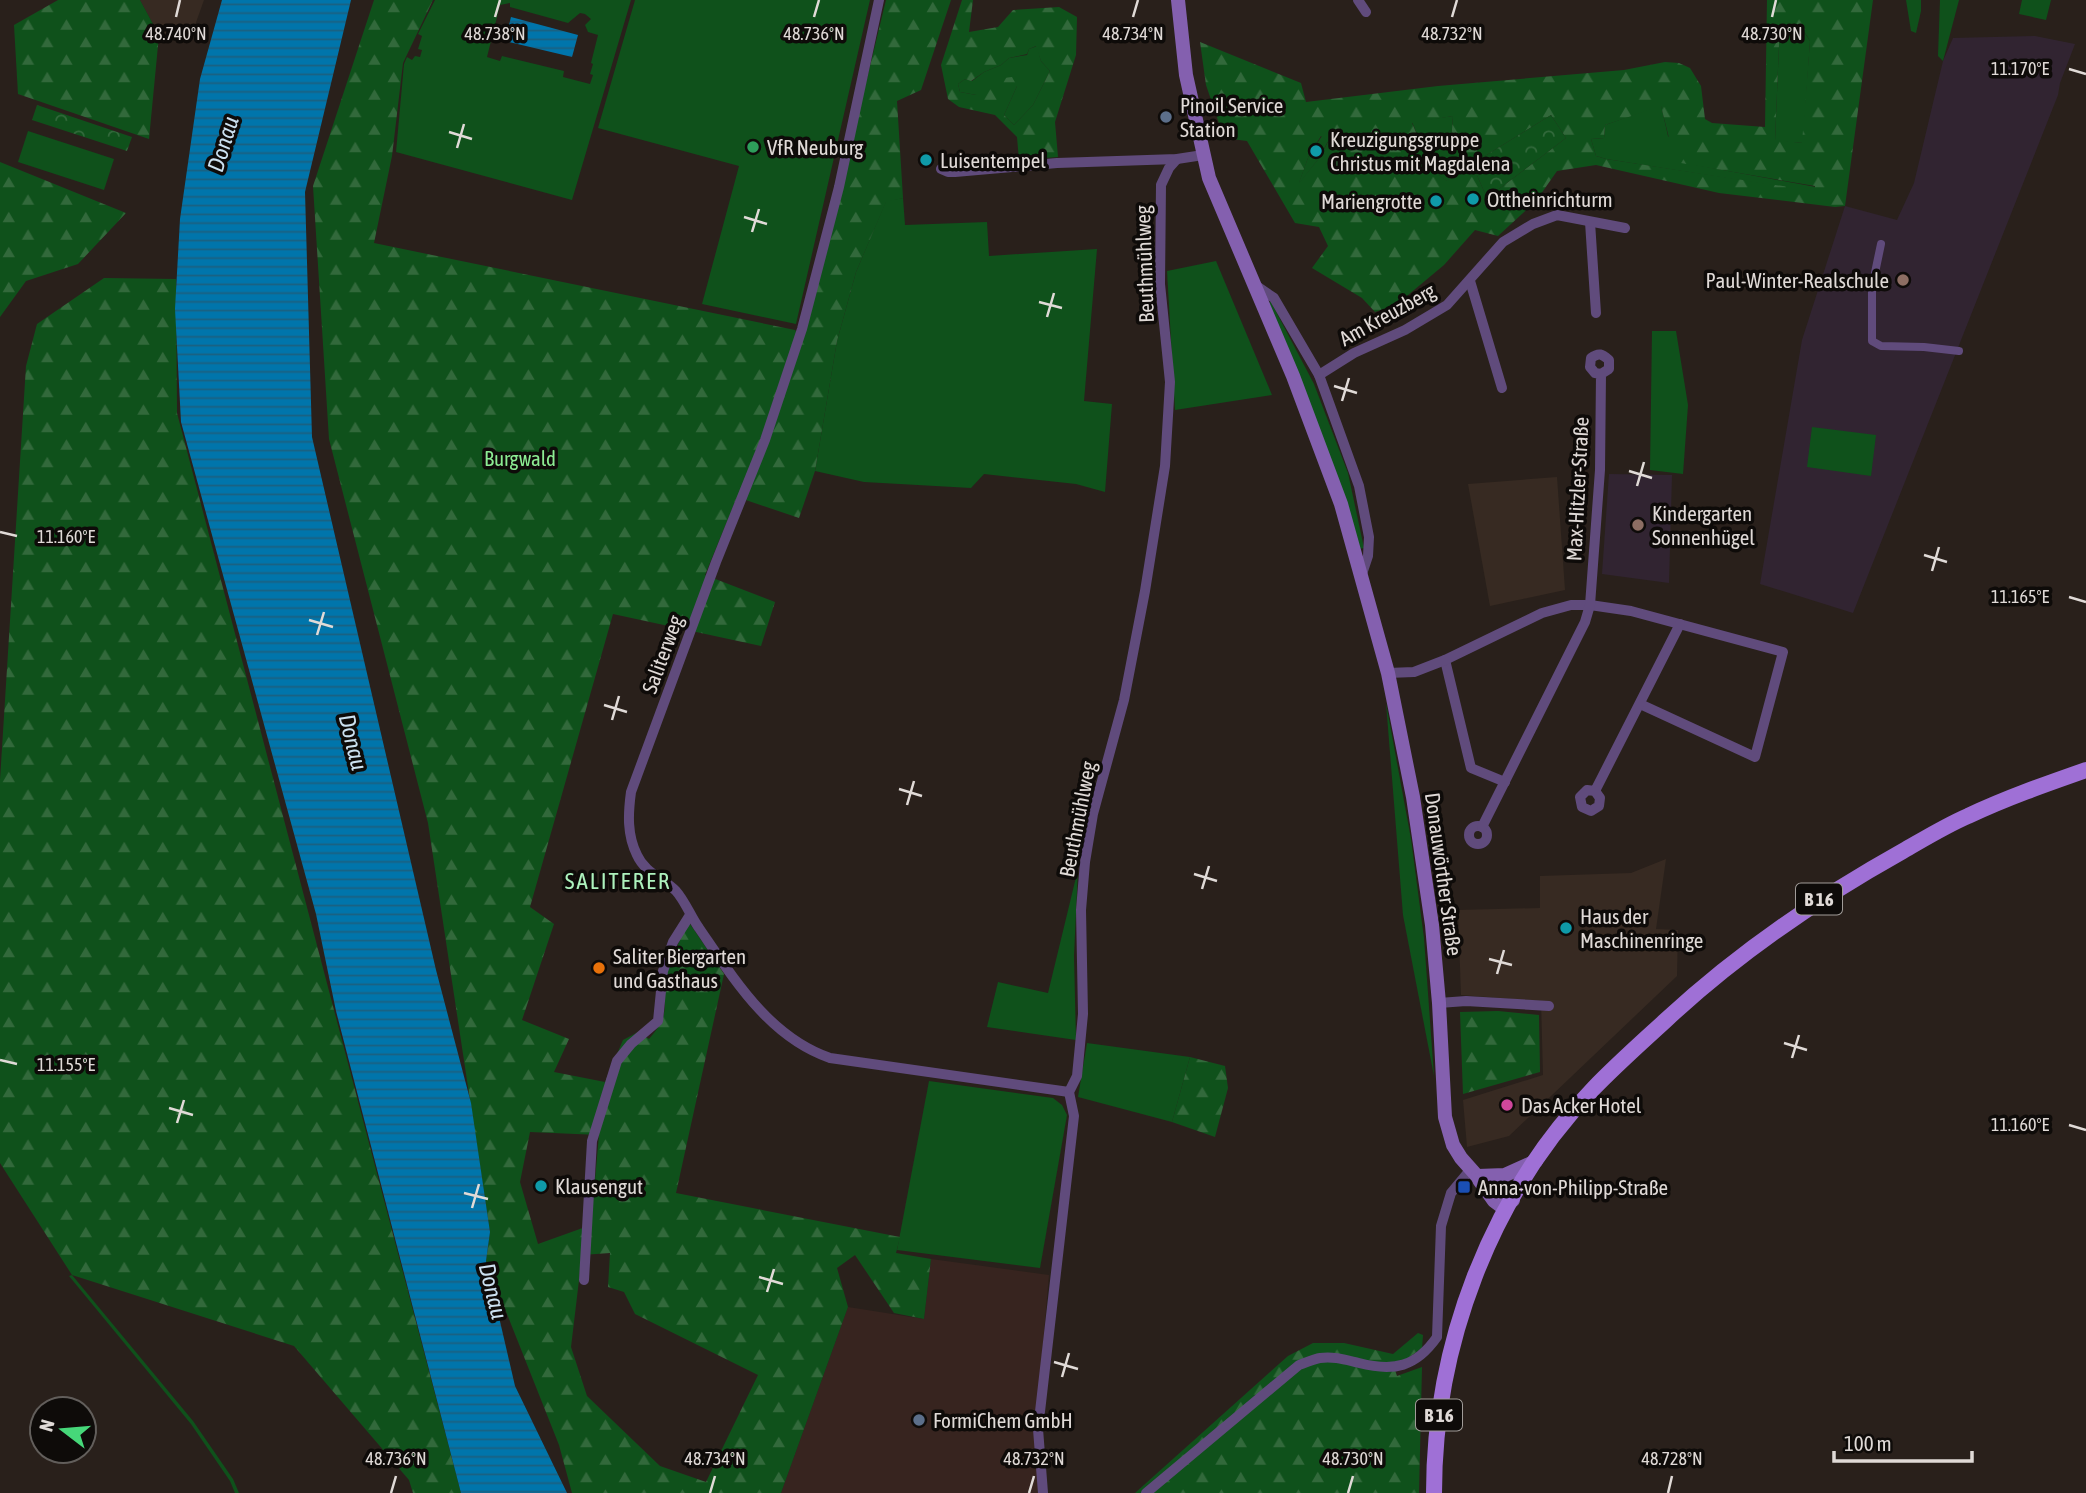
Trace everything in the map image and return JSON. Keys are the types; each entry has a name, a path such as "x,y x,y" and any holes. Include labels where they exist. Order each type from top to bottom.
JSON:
{"main road":[{"name":"Donauwörther Straße","path":"1178,0 1186,75 1203,155 1216,197 1293,376 1336,492 1362,574 1388,673 1413,797 1432,925 1445,1118 1453,1145 1474,1172 1510,1205"},
{"name":"B 16","path":"1434,1493 1441,1390 1453,1339 1470,1289 1510,1205 1536,1161 1592,1090 1703,986 1794,916 1858,876 1965,817 2027,790 2086,770"},
{"path":"1474,1172 1505,1175 1536,1161"}],"street":[{"name":"Saliterweg","path":"878,0 839,187 802,329 765,440 716,562 631,792 629,830 638,858 650,873 677,892 690,915 758,1009 808,1050 830,1058 1069,1092"},
{"path":"1358,0 1366,12"},
{"path":"941,169 955,172 1057,163 1177,159 1203,155"},
{"name":"Beuthmühlweg","path":"1043,1493 1038,1429 1074,1116 1069,1092 1077,1076 1083,1014 1081,910 1085,862 1093,814 1124,700 1165,466 1170,382 1160,284 1161,185 1168,167 1177,159"},
{"name":"Am Kreuzberg","path":"1319,375 1354,353 1405,330 1447,305 1503,242 1533,224 1557,215 1626,228"},
{"path":"1590,222 1596,313"},
{"path":"1881,244 1872,287 1872,341 1881,346 1959,351"},
{"path":"1470,281 1502,388"},
{"name":"Donauwörther Straße","path":"1255,285 1274,298 1319,375 1359,486 1369,537 1368,556 1362,574"},
{"name":"Max-Hitzler-Straße","path":"1482,827 1585,622 1590,605 1600,470 1601,374"},
{"path":"1388,673 1414,672 1542,613 1571,605 1631,611 1783,652 1755,757 1640,704"},
{"path":"1595,791 1680,624"},
{"path":"1445,660 1471,768 1505,782"},
{"path":"584,1280 592,1141 617,1061 631,1044 659,1021 663,971 673,942 690,915"},
{"path":"1439,1003 1466,1001 1549,1006"},
{"path":"1146,1493 1299,1365 1318,1358 1335,1358 1391,1368 1416,1360 1426,1352 1437,1337 1441,1226 1451,1193 1474,1172"}],"shaded area":[{"path":"140,0 204,0 189,42 159,35"},
{"name":"Paul-Winter-Realschule","path":"2035,36 2075,44 2058,95 1853,613 1760,584 1802,340 1845,206 1897,220 1914,183 1943,61 1953,38"},
{"name":"Kindergarten Sonnenhügel","path":"1609,474 1672,475 1669,583 1602,574"},
{"path":"1557,477 1565,590 1490,606 1468,484"},
{"path":"1666,859 1656,929 1678,930 1677,976 1509,1136 1467,1147 1463,1100 1543,1075 1541,1001 1461,995 1458,910 1540,908 1540,876 1631,873"},
{"name":"FormiChem GmbH","path":"931,1259 1049,1275 1035,1436 1042,1493 781,1493 848,1307 924,1319"}],"green space":[{"path":"58,0 140,0 159,35 149,139 18,94 14,25"},
{"name":"Burgwald","path":"374,0 433,0 403,63 392,156 374,243 795,330 805,335 886,0 951,0 921,90 897,101 903,198 886,202 856,272 837,341 815,471 799,518 737,497 705,575 775,602 761,646 613,614 530,907 554,924 522,1020 569,1039 554,1072 605,1082 623,1040 638,1032 649,1039 662,1020 667,972 688,921 724,974 676,1193 900,1237 896,1253 931,1259 924,1319 894,1313 855,1255 837,1268 848,1307 781,1493 572,1493 559,1445 486,1261 490,1232 428,823 329,439 313,186","holes":["530,1132 599,1135 591,1225 538,1244 520,1182","610,1253 608,1287 624,1292 635,1314 758,1375 706,1482 660,1466 587,1396 571,1347 582,1255"]},
{"path":"435,0 631,0 572,200 396,152 404,64 407,57 412,60 415,56 420,57 422,50 418,49 422,36 418,34","holes":["510,3 510,7 568,23 580,13 591,19 585,25 588,32 598,35 591,63 590,74 593,75 590,84 563,77 564,71 502,56 500,61 487,57 500,5"]},
{"name":"VfR Neuburg","path":"635,0 870,0 796,324 702,304 739,166 598,128"},
{"path":"962,0 973,0 969,32 998,27 1013,10 1059,7 1077,17 1076,55 1055,122 1058,157 1019,160 1017,137 995,115 959,107 948,99 941,65","holes":["1036,46 1041,61 1050,71 1033,105 1014,125 1004,115 1017,86 1012,77 987,80 976,95 960,92 958,84 965,79 971,81 1009,58 1027,54 1029,49"]},
{"path":"1767,0 1873,0 1845,206 1719,193 1596,165 1557,171 1536,201 1498,236 1475,230 1444,265 1396,305 1375,312 1362,298 1312,268 1328,246 1319,227 1295,223 1247,141 1224,138 1206,85 1200,42 1301,83 1306,102 1438,86 1624,70 1665,62 1679,63 1690,68 1701,86 1705,119 1712,123 1765,127","holes":["1780,21 1798,27 1810,41 1802,143 1775,140","1661,106 1675,162 1815,186 1815,191 1596,156 1591,139 1604,138 1605,125","1551,115 1566,138 1487,198 1472,164","1453,116 1448,181 1432,170 1412,123","1321,136 1328,142 1320,157 1299,183 1309,155"]},
{"path":"1906,0 1921,0 1916,33 1911,31"},
{"path":"1940,0 1959,0 1943,61 1938,56"},
{"path":"2022,0 2051,0 2046,20 2019,14"},
{"path":"1780,20 1798,27 1810,41 1803,143 1775,141"},
{"path":"1037,46 1041,61 1050,71 1033,105 1014,125 1004,115 1017,86 976,95 960,92 958,84 965,79 972,81 1009,58 1027,55 1029,49"},
{"path":"37,105 132,137 127,151 32,120"},
{"path":"1661,105 1668,136 1696,165 1816,187 1815,192 1596,156 1591,139 1604,138 1605,125"},
{"path":"1551,115 1566,138 1487,198 1472,164"},
{"path":"1453,116 1448,182 1432,170 1412,122"},
{"path":"28,131 114,159 104,190 18,162"},
{"path":"1322,136 1328,141 1320,157 1298,185 1309,155"},
{"path":"0,162 126,213 78,264 26,281 0,317"},
{"path":"903,198 905,225 987,222 989,256 1097,249 1084,401 1112,404 1105,492 1076,484 984,474 971,488 864,482 815,471 837,341 856,272 886,201"},
{"path":"1216,261 1272,395 1175,410 1167,271"},
{"path":"104,278 176,279 177,413 461,1493 413,1493 409,1480 294,1346 72,1275 0,1163 0,780 26,366 37,324"},
{"path":"1271,302 1314,384 1348,473 1364,548 1359,549 1267,303"},
{"path":"1652,331 1676,331 1688,405 1683,474 1650,470"},
{"path":"1812,427 1876,435 1871,476 1807,467"},
{"path":"1386,703 1411,839 1424,938 1434,1076 1403,915"},
{"path":"1078,869 1074,956 1076,1040 987,1027 998,982 1048,993"},
{"path":"1498,1011 1539,1015 1540,1072 1463,1094 1460,1012"},
{"path":"1087,1043 1190,1057 1172,1122 1078,1097"},
{"path":"1190,1057 1225,1066 1228,1088 1215,1137 1172,1122"},
{"path":"929,1081 1053,1098 1062,1105 1067,1115 1040,1268 897,1250"},
{"path":"72,1275 193,1421 233,1479 239,1493 235,1493 230,1481 191,1424 69,1276"},
{"path":"1418,1333 1423,1335 1422,1348 1404,1361 1393,1364 1397,1376 1422,1367 1419,1493 1135,1493 1288,1356 1313,1343 1344,1343 1393,1354"}],"water":[{"name":"Donau","path":"222,0 351,0 305,192 312,437 436,970 471,1103 490,1232 486,1261 515,1386 567,1493 461,1493 336,1011 316,914 181,422 175,309 180,219 200,79"},
{"path":"511,17 578,35 572,57 505,41"}],"place":[{"name":"Pinoil Service Station","path":"1166,117"},
{"name":"VfR Neuburg","path":"753,147"},
{"name":"Kreuzigungsgruppe Christus mit Magdalena","path":"1316,151"},
{"name":"Luisentempel","path":"926,160"},
{"name":"Ottheinrichturm","path":"1473,199"},
{"name":"Mariengrotte","path":"1436,201"},
{"name":"Paul-Winter-Realschule","path":"1903,280"},
{"name":"Kindergarten Sonnenhügel","path":"1638,525"},
{"name":"Haus der Maschinenringe","path":"1566,928"},
{"name":"Saliter Biergarten und Gasthaus","path":"599,968"},
{"name":"Das Acker Hotel","path":"1507,1105"},
{"name":"Klausengut","path":"541,1186"},
{"name":"Anna-von-Philipp-Straße","path":"1464,1187"},
{"name":"FormiChem GmbH","path":"919,1420"}],"district":[{"name":"SALITERER","path":"618,881"}]}
